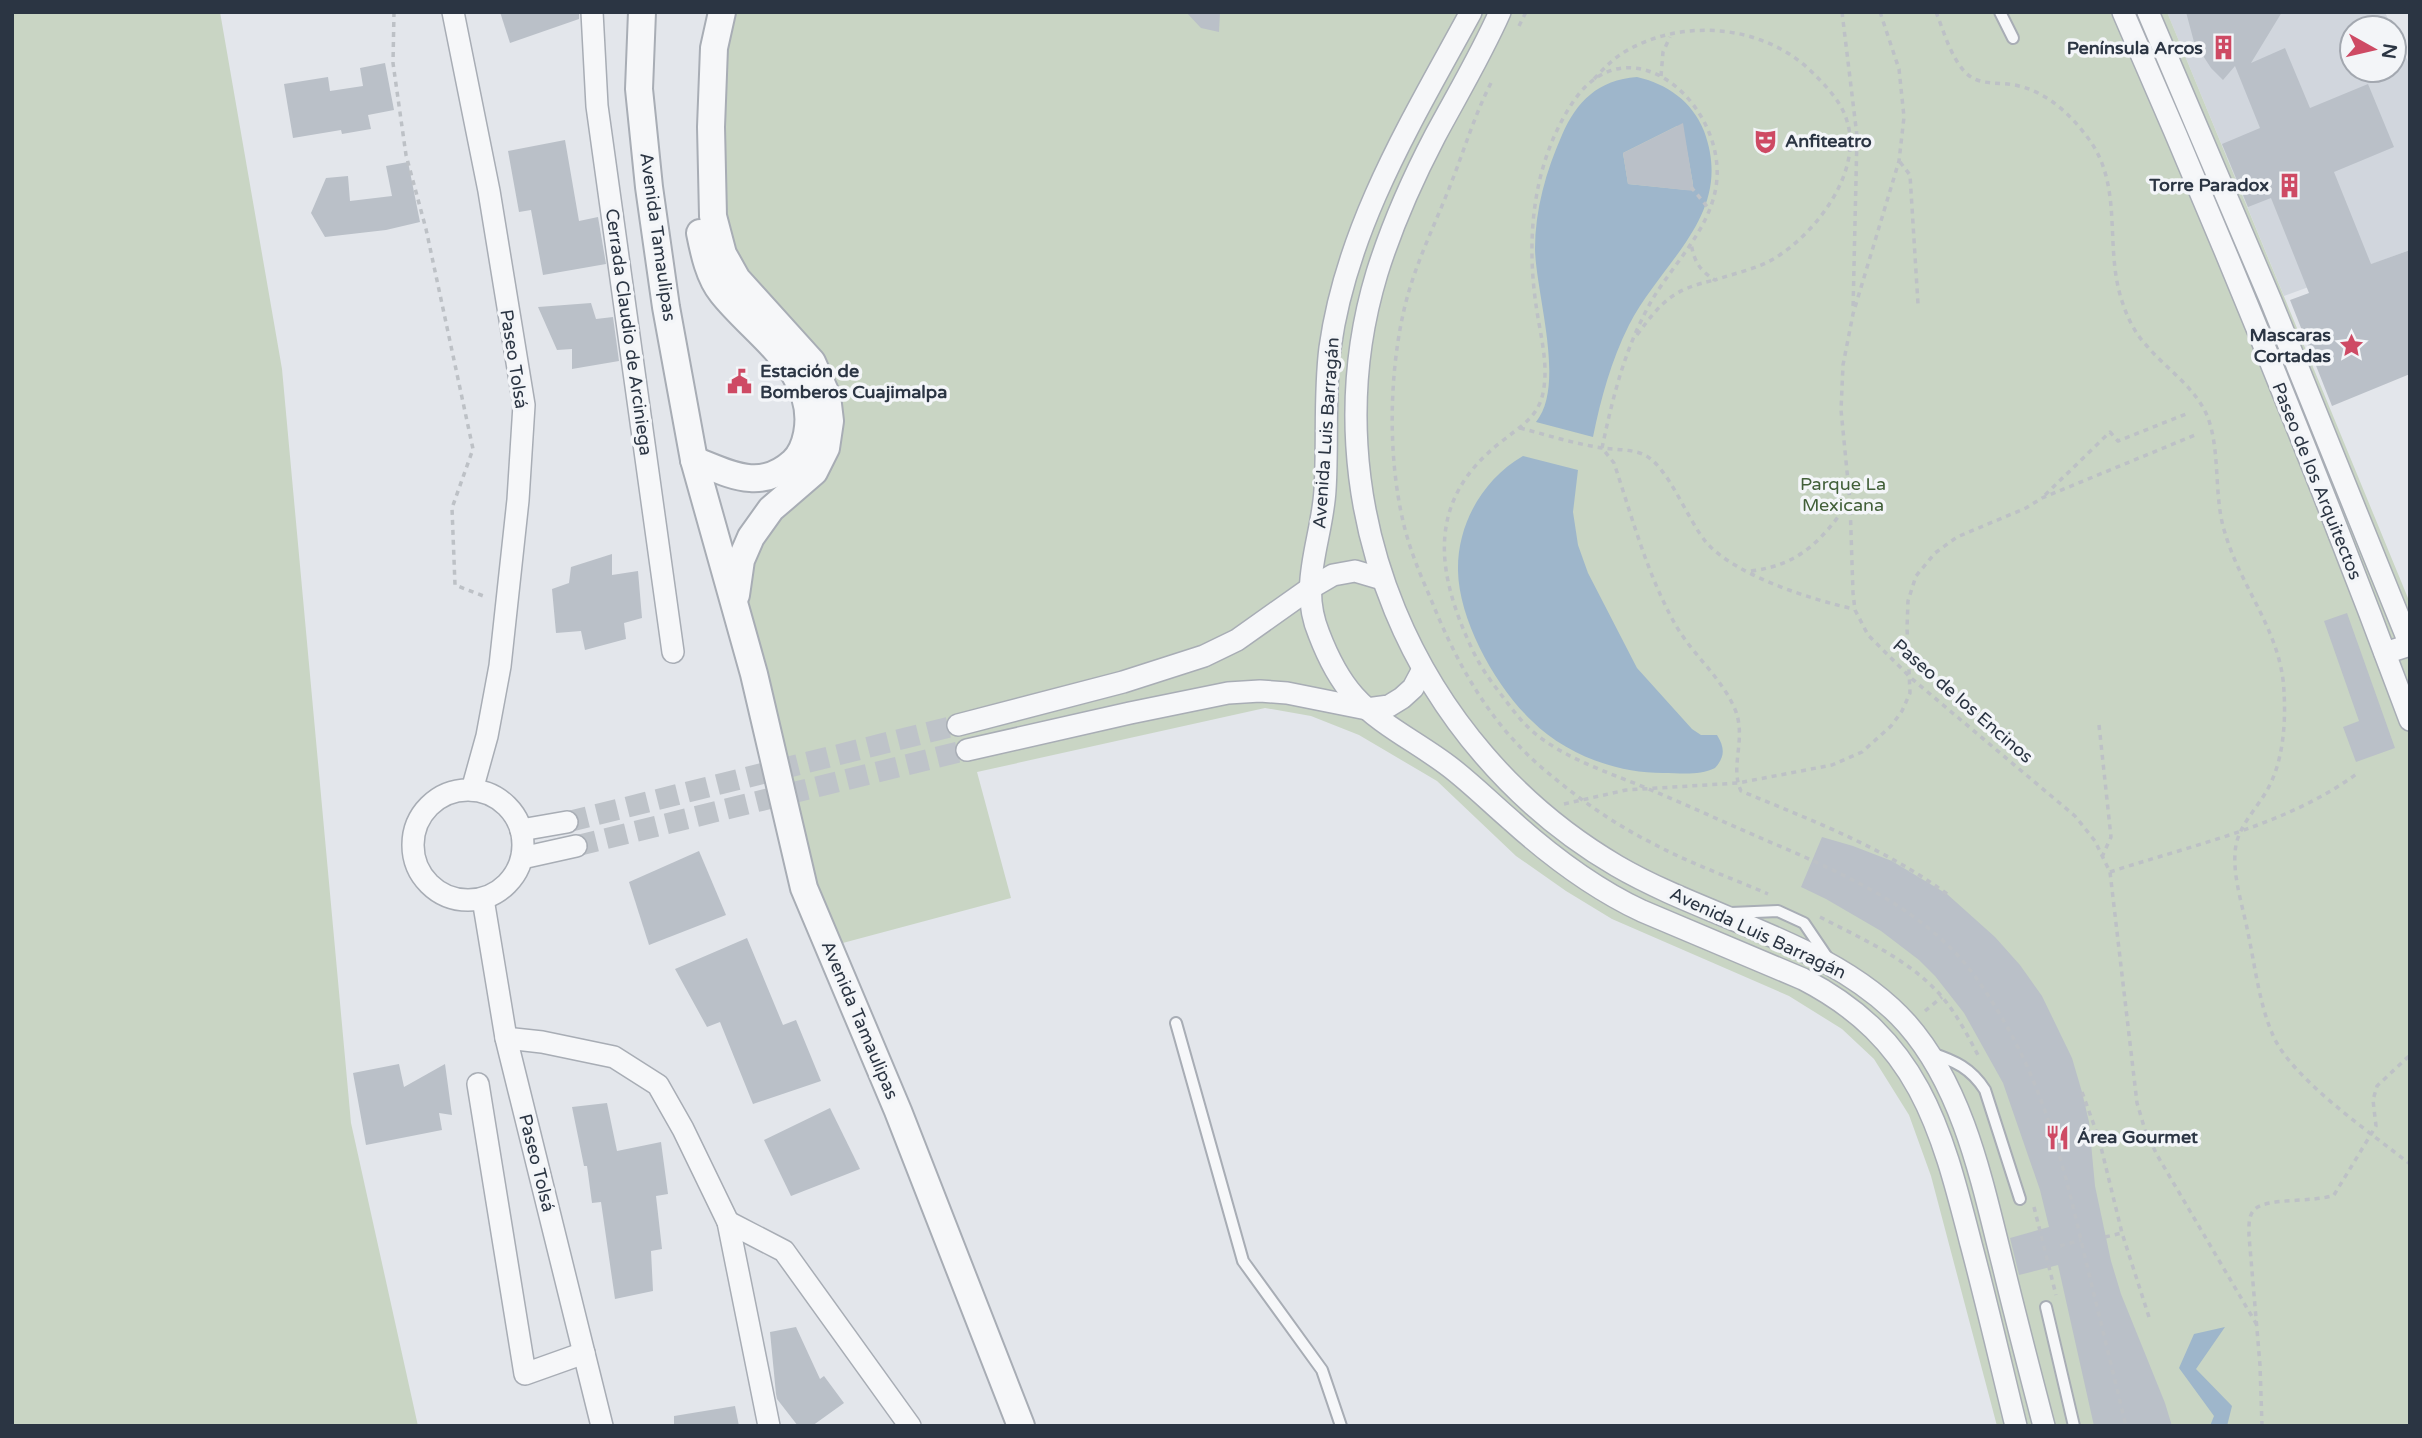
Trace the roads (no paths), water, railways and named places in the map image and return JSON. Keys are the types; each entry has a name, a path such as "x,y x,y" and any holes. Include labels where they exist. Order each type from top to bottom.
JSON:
{"street":[{"name":"Paseo Tolsá","path":"453,12 489,191 524,405 507,606 487,736 472,790"},
{"name":"Cerrada Claudio de Arciniega","path":"592,12 597,106 673,652"},
{"name":"Avenida Tamaulipas","path":"642,12 639,89 649,187 666,307 694,460 754,674 804,888 898,1111 1021,1426"},
{"path":"694,460 743,478 763,479 782,472 797,458 806,442 810,421 808,400 795,374 763,334 721,292 706,261 697,220 694,129 698,47 704,12"},
{"name":"Avenida Tamaulipas","path":"722,12 714,48 710,127 713,216 719,241 737,279 812,362 827,396 830,421 826,448 814,472 771,509 751,537 741,560 734,604"},
{"name":"Avenida Luis Barragán","path":"1471,12 1386,170 1347,271 1331,346 1326,385 1325,490 1309,589 1310,608 1337,671 1352,694 1367,709 1458,773 1553,856 1600,889 1642,911 1804,979 1828,992 1865,1020 1895,1051 1911,1073 1929,1108 1951,1165 2016,1426"},
{"name":"Avenida Luis Barragán","path":"1500,12 1406,195 1368,303 1357,383 1357,455 1362,494 1382,579 1422,671 1474,745 1539,811 1570,836 1634,876 1832,965 1875,994 1907,1024 1922,1044 1960,1116 1973,1154 2044,1426"},
{"name":"Paseo de los Arquitectos","path":"2123,12 2271,301 2410,645"},
{"name":"Paseo de los Arquitectos","path":"2148,12 2191,143 2410,720"},
{"path":"958,725 1186,663 1237,640 1309,589 1343,571 1355,571 1382,579"},
{"path":"2385,653 2410,645"},
{"name":"Avenida Luis Barragán","path":"967,750 1228,693 1287,693 1367,709 1389,706 1413,688 1422,671"},
{"path":"472,790 497,798 508,806 521,830 522,858 516,872 508,884 483,899 459,901 437,891 420,874 413,851 415,827 428,807 448,793 472,790"},
{"path":"521,830 567,821"},
{"path":"522,858 576,846"},
{"name":"Paseo Tolsá","path":"483,899 506,1038 602,1426"},
{"path":"506,1038 542,1042 614,1057 658,1086 683,1129 728,1222 769,1426"},
{"path":"1895,1051 1922,1044"},
{"path":"478,1084 525,1374 584,1353"},
{"path":"728,1222 784,1251 910,1426"}],"lane":[{"path":"2000,12 2013,38"},
{"path":"1176,1023 1243,1261 1322,1370 1341,1426"},
{"path":"1922,1044 1964,1065 1980,1083 1992,1107 2020,1199"},
{"path":"2046,1307 2074,1426"}],"water":[{"path":"1637,77 1658,84 1677,95 1693,111 1704,131 1711,160 1710,187 1703,211 1691,234 1629,325 1607,380 1593,437 1536,422 1545,406 1549,386 1549,363 1535,249 1536,234 1546,177 1568,123 1590,94 1623,79","holes":["1677,126 1683,129 1693,184 1687,190 1628,184 1623,153"]},
{"path":"1523,456 1578,470 1573,512 1578,545 1588,573 1637,668 1692,729 1701,735 1717,735 1723,752 1715,768 1689,774 1645,772 1627,770 1592,759 1545,733 1519,707 1493,672 1465,611 1458,571 1459,554 1462,536 1475,504 1496,477"},
{"path":"2225,1327 2196,1369 2232,1406 2227,1426 2210,1426 2214,1416 2179,1368 2194,1334"}],"tunnel":[{"path":"567,822 958,725"},
{"path":"576,846 967,750"}],"place":[{"name":"Península Arcos","path":"2223,48"},
{"name":"Anfiteatro","path":"1765,141"},
{"name":"Torre Paradox","path":"2289,185"},
{"name":"Mascaras Cortadas","path":"2351,345"},
{"name":"Estación de Bomberos Cuajimalpa","path":"740,381"},
{"name":"Área Gourmet","path":"2057,1137"}],"park label":[{"name":"Parque La Mexicana","path":"1843,494"}]}
